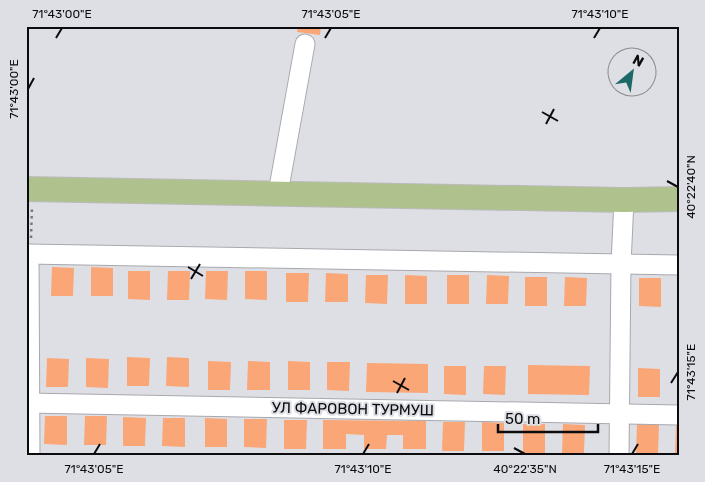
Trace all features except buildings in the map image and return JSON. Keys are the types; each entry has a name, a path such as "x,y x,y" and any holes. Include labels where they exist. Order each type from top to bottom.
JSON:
{"main road":[{"path":"29,190 624,200 679,199"}],"street":[{"path":"278,193 306,44"},
{"path":"618,456 624,200"},
{"path":"30,456 28,254 679,265"},
{"name":"УЛ ФАРОВОН ТУРМУШ","path":"28,404 679,415"}],"path":[{"path":"28,254 29,190"}]}
